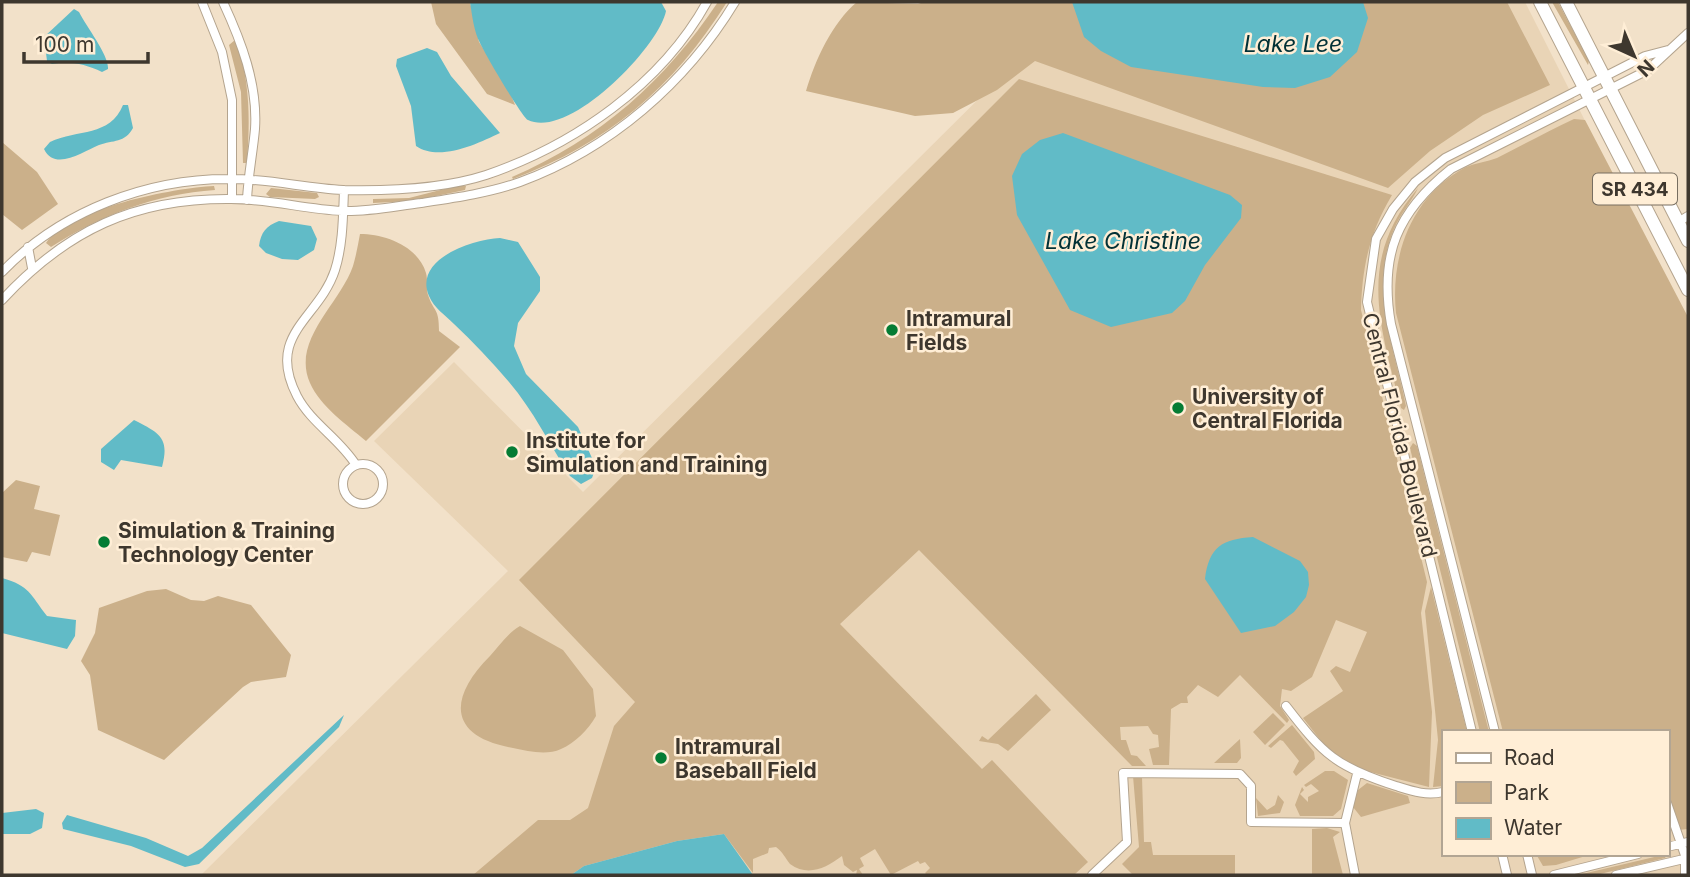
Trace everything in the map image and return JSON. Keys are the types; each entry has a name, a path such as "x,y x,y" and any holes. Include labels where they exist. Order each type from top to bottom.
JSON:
{"main road":[{"name":"SR 434","path":"1540,2 1688,290"},
{"name":"SR 434","path":"1566,2 1683,219 1688,241"}],"street":[{"path":"202,2 222,52 232,100 232,199"},
{"path":"223,2 244,53 251,81 255,127 247,200"},
{"path":"2,272 28,247 78,214 131,193 232,179 344,190 433,186 485,175 549,148 611,111 655,71 698,18 707,2"},
{"path":"2,300 32,268 71,238 126,214 175,201 232,199 343,211 460,197 519,182 569,160 619,130 659,97 697,56 736,2"},
{"name":"Central Florida Boulevard","path":"1472,730 1367,302 1376,239 1392,209 1415,182 1445,158 1586,92 1610,88 1648,70 1688,33"},
{"name":"Central Florida Boulevard","path":"1494,730 1391,324 1385,289 1391,255 1402,222 1423,191 1470,157 1586,92 1604,76 1645,55 1668,50"},
{"path":"344,190 335,270 325,292 295,329 287,362 290,380 298,398 346,449 356,465"},
{"path":"28,247 32,268"},
{"path":"16,258 32,268"},
{"path":"356,465 372,466 381,476 382,490 369,503 352,501 344,492 343,479 356,465"},
{"path":"1286,706 1331,759 1357,774 1422,794 1442,792"},
{"path":"1092,875 1127,842 1123,773 1240,774 1251,786 1251,822 1345,823"},
{"path":"1354,875 1345,823 1357,774"},
{"path":"1669,807 1685,843 1685,875"},
{"path":"1502,856 1507,875"},
{"path":"1527,856 1532,875"},
{"path":"1554,875 1630,856"},
{"path":"1616,875 1687,860"}],"shaded area":[{"name":"University of Central Florida","path":"1076,2 1525,2 1688,320 1688,875 201,875 508,571 374,441 454,362 583,492"}],"green space":[{"path":"431,2 470,2 479,42 508,87 515,105 487,94 436,24"},
{"path":"718,2 727,2 706,33 661,86 635,109 579,148 513,179 512,177 574,145 628,105 676,57"},
{"path":"857,2 1507,2 1550,85 1483,115 1430,151 1388,188 1035,61 997,90 953,113 915,116 806,91 826,43 840,20"},
{"path":"1552,2 1558,2 1589,61 1588,65"},
{"path":"235,40 242,59 247,88 247,163 243,163 241,92 229,45"},
{"path":"1019,79 1392,195 1378,222 1369,250 1363,279 1361,310 1427,582 1421,613 1432,712 1429,787 1347,766 1322,742 1303,718 1343,691 1330,671 1336,666 1350,672 1367,632 1336,620 1312,677 1291,691 1282,689 1280,706 1289,720 1287,723 1240,675 1218,697 1198,685 1187,697 1188,703 1181,703 1171,709 1169,765 1153,765 1149,749 1159,747 1158,735 1153,734 1148,726 1120,727 1121,740 1126,740 1131,755 1137,756 1146,766 1132,766 919,550 840,624 982,769 992,760 1088,862 1074,875 927,875 925,873 930,868 925,862 920,864 918,861 891,875 875,849 860,858 864,866 859,869 863,875 856,875 857,870 853,872 844,865 842,856 823,867 803,870 790,864 776,847 769,848 768,853 753,859 753,873 724,834 677,841 584,866 571,875 473,875 538,820 570,820 588,808 614,726 635,702 519,580"},
{"path":"1574,119 1585,120 1688,317 1688,829 1669,831 1669,730 1502,730 1396,313 1395,291 1401,249 1408,229 1431,193 1466,167 1497,158"},
{"path":"2,142 37,172 58,204 22,230 2,214"},
{"path":"460,185 466,186 465,190 412,201 373,203 373,199 409,198"},
{"path":"214,186 215,190 150,201 89,225 51,247 46,243 58,231 99,210 149,196"},
{"path":"271,188 317,193 319,197 270,197 266,194"},
{"path":"1418,188 1394,229 1384,274 1386,318 1406,406 1404,410 1401,408 1386,349 1378,294 1386,241 1399,215"},
{"path":"360,234 390,239 416,256 426,273 427,293 437,314 439,331 460,347 366,441 320,400 310,383 306,367 312,337 347,280"},
{"path":"1413,443 1417,446 1488,730 1480,730 1410,448"},
{"path":"16,480 40,486 34,509 60,515 50,556 32,552 27,562 2,557 2,493"},
{"path":"1431,587 1467,730 1442,730 1442,786 1433,787 1438,740 1425,611"},
{"path":"166,589 191,600 204,601 218,596 251,605 291,655 286,677 251,682 243,687 164,760 98,730 90,675 81,661 95,633 99,608 147,591"},
{"path":"520,626 563,650 593,689 596,716 576,740 555,751 543,753 492,743 476,735 466,725 461,714 466,687 476,672"},
{"path":"1036,694 1051,710 1008,751 998,744 979,741 982,736 988,740"},
{"path":"1273,713 1285,725 1265,745 1253,732"},
{"path":"1292,725 1314,752 1315,759 1296,776 1293,772 1299,761 1283,741 1280,740 1271,748 1268,746"},
{"path":"1240,739 1241,758 1237,763 1214,763"},
{"path":"1325,771 1334,771 1348,780 1341,809 1333,816 1300,816 1295,805 1302,787 1304,790 1300,794 1308,802 1308,797 1319,791 1311,784 1306,787 1304,785"},
{"path":"1133,776 1142,777 1144,842 1151,842 1153,855 1235,855 1235,875 1133,875 1122,864 1139,847"},
{"path":"1367,783 1408,796 1410,803 1361,817 1353,807 1358,790"},
{"path":"1278,795 1284,802 1280,813 1258,816 1256,798 1267,810 1275,805"},
{"path":"1327,828 1340,832 1333,837 1343,875 1312,875 1312,829"},
{"path":"1537,856 1586,856 1556,865 1543,866"},
{"path":"1659,856 1666,856 1596,875 1578,875"}],"water":[{"path":"470,2 661,2 666,11 660,27 647,46 610,86 588,104 545,123 528,120 511,97 478,39"},
{"name":"Lake Lee","path":"1072,2 1363,2 1368,18 1357,52 1330,77 1295,88 1263,87 1131,67 1101,51 1084,37"},
{"path":"74,9 79,12 101,49 108,69 102,72 77,64 52,64 47,61 44,37"},
{"path":"427,48 437,52 451,76 500,133 447,152 425,150 416,146 411,106 396,66 397,59"},
{"path":"123,105 128,105 133,128 122,139 99,145 70,158 55,159 44,149 50,142 102,127 117,115"},
{"name":"Lake Christine","path":"1063,133 1230,195 1242,205 1241,218 1205,265 1185,301 1172,313 1111,327 1070,310 1017,215 1012,176 1022,154 1040,140"},
{"path":"279,221 311,226 317,239 314,250 298,260 282,259 266,253 259,246 261,237 267,227"},
{"path":"500,238 518,242 540,277 540,291 518,323 514,346 526,374 578,427 596,467 592,478 581,484 570,476 518,393 437,308 429,296 426,283 437,262 461,247"},
{"path":"134,420 156,433 163,442 165,449 162,467 121,460 114,470 101,462 101,449"},
{"path":"1253,537 1300,561 1308,572 1309,585 1306,597 1294,612 1275,626 1241,633 1205,579 1210,559 1219,547 1233,540"},
{"path":"2,578 24,588 47,616 76,620 75,636 67,649 2,633"},
{"path":"344,715 339,727 199,864 185,867 131,846 63,829 62,823 67,815 146,838 188,856 202,848"},
{"path":"36,809 44,813 42,828 30,834 2,834 2,813"},
{"path":"724,834 753,875 571,875 584,866 677,841"}],"place":[{"name":"Intramural Fields","path":"892,330"},
{"name":"University of Central Florida","path":"1178,408"},
{"name":"Institute for Simulation and Training","path":"512,452"},
{"name":"Simulation & Training Technology Center","path":"104,542"},
{"name":"Intramural Baseball Field","path":"661,758"}]}
